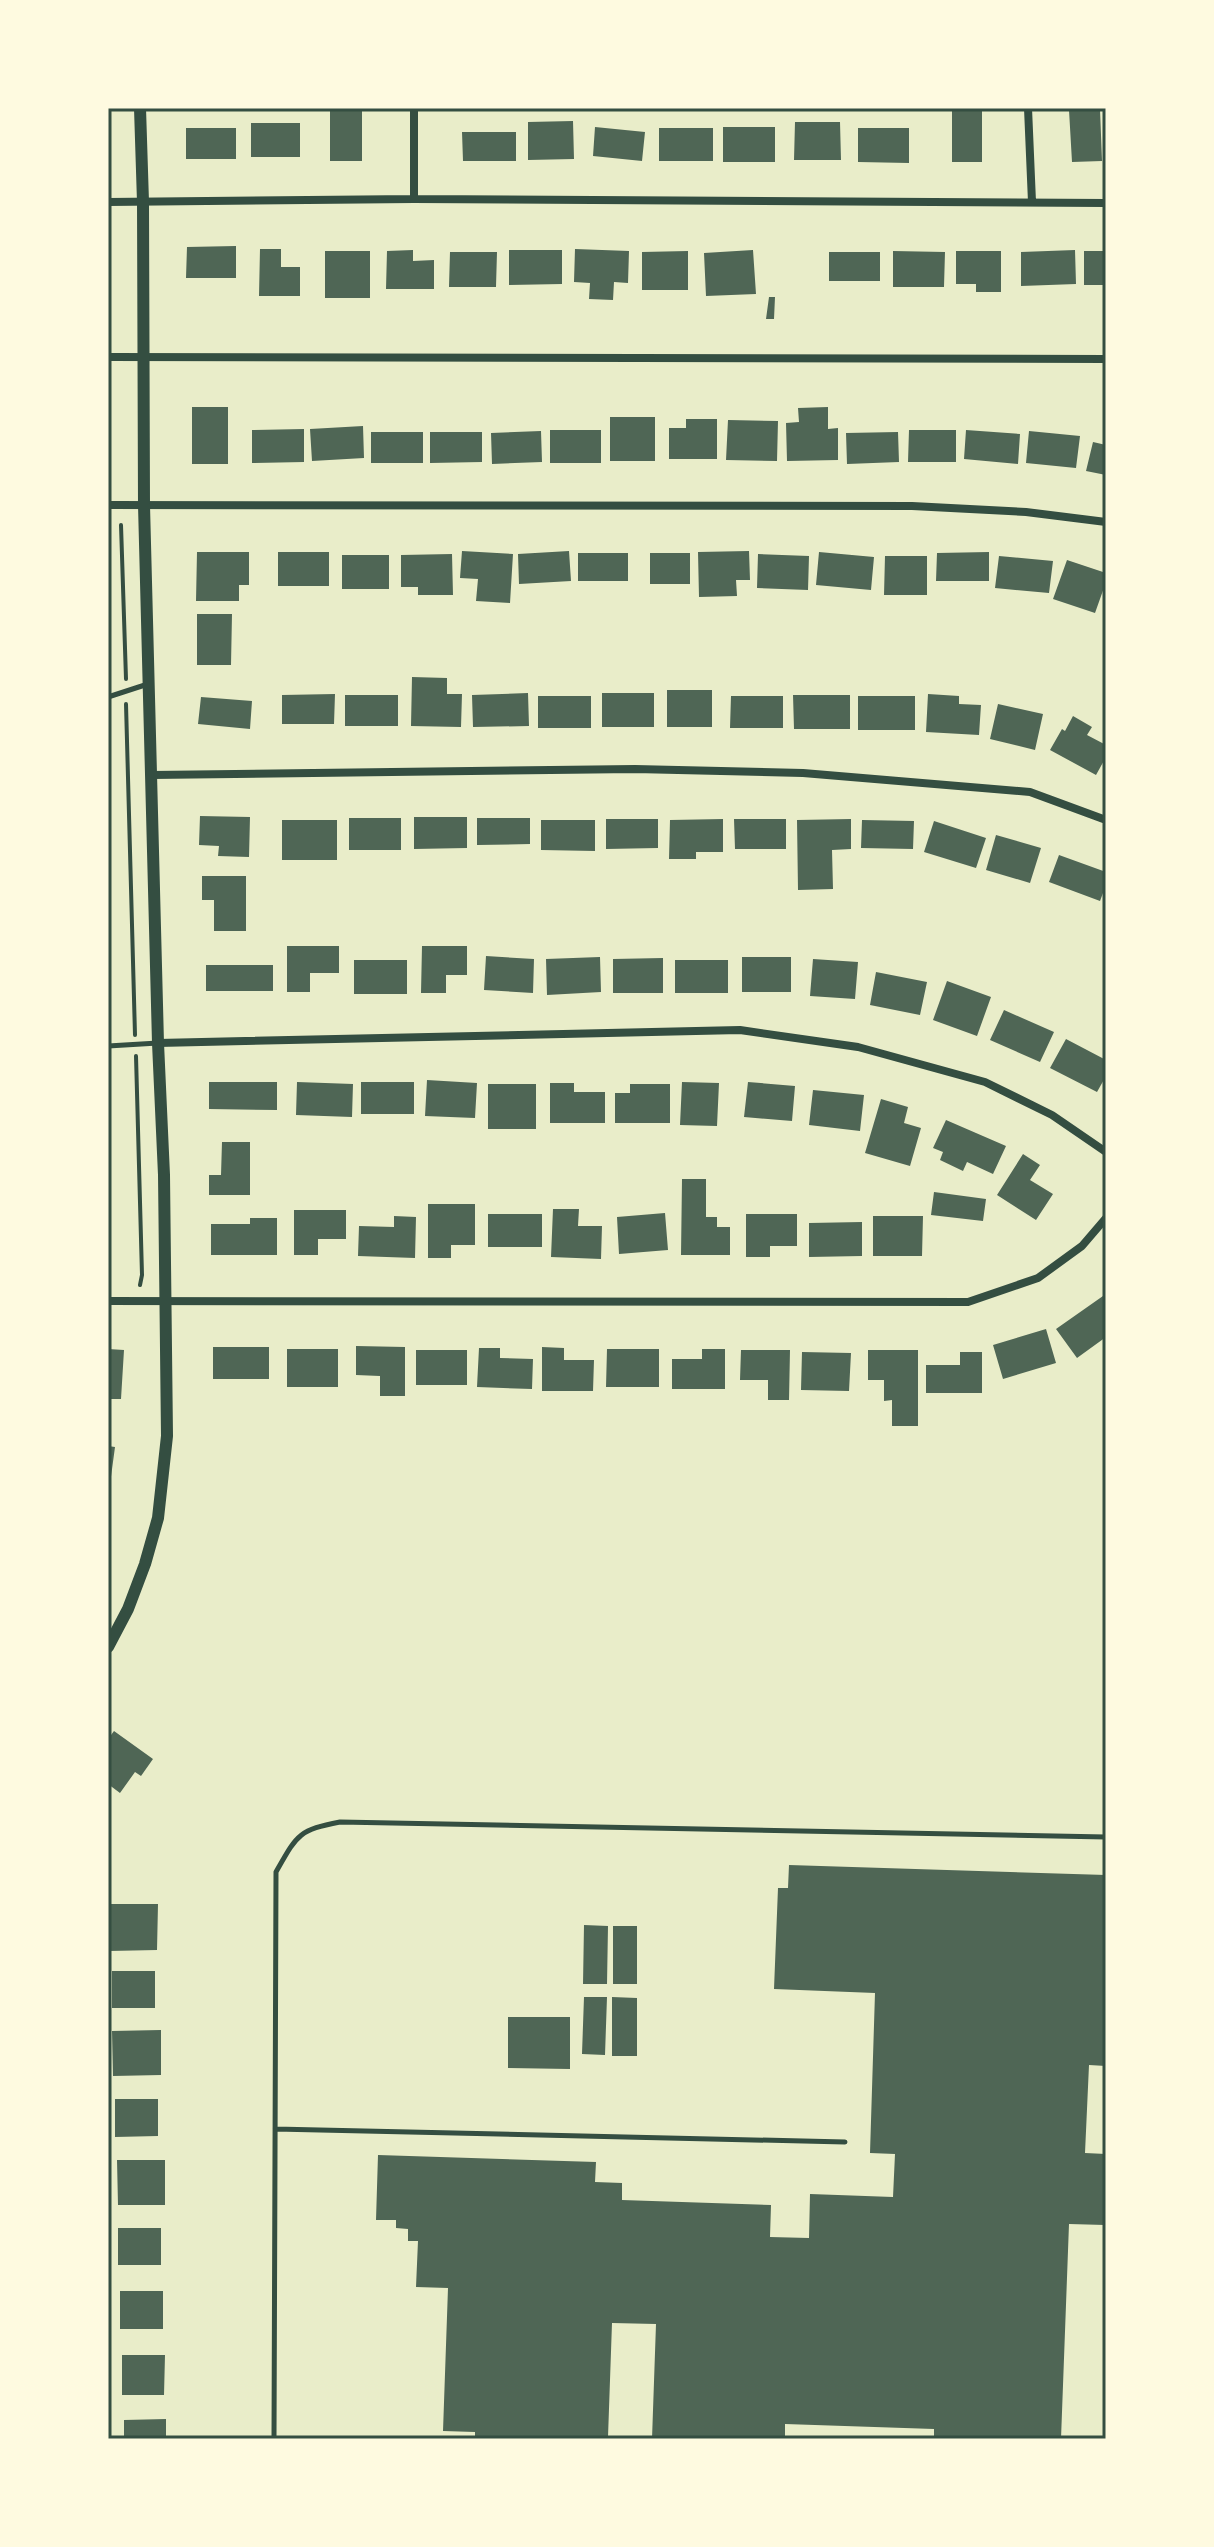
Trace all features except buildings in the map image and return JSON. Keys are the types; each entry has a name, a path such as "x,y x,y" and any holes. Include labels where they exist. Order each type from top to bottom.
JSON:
{"street":[{"path":"108,1647 128,1609 158,1518 167,1436 163,1301 164,1175 144,505 140,108"},
{"path":"414,108 414,199"},
{"path":"1028,108 1032,202"},
{"path":"108,202 414,199 1106,203"},
{"path":"108,357 1106,359"},
{"path":"108,505 912,506 1026,512 1106,522"},
{"path":"152,775 635,769 803,773 1030,792 1106,820"},
{"path":"158,1043 740,1030 858,1047 985,1082 1052,1115 1106,1152"},
{"path":"108,1301 968,1302 1038,1278 1082,1246 1106,1218"}],"lane":[{"path":"108,697 149,683"},
{"path":"108,1046 158,1043"},
{"path":"274,2439 276,1872 290,1847 309,1828 340,1822 1106,1837"},
{"path":"275,2129 845,2142"}],"path":[{"path":"121,525 140,1285"}]}
